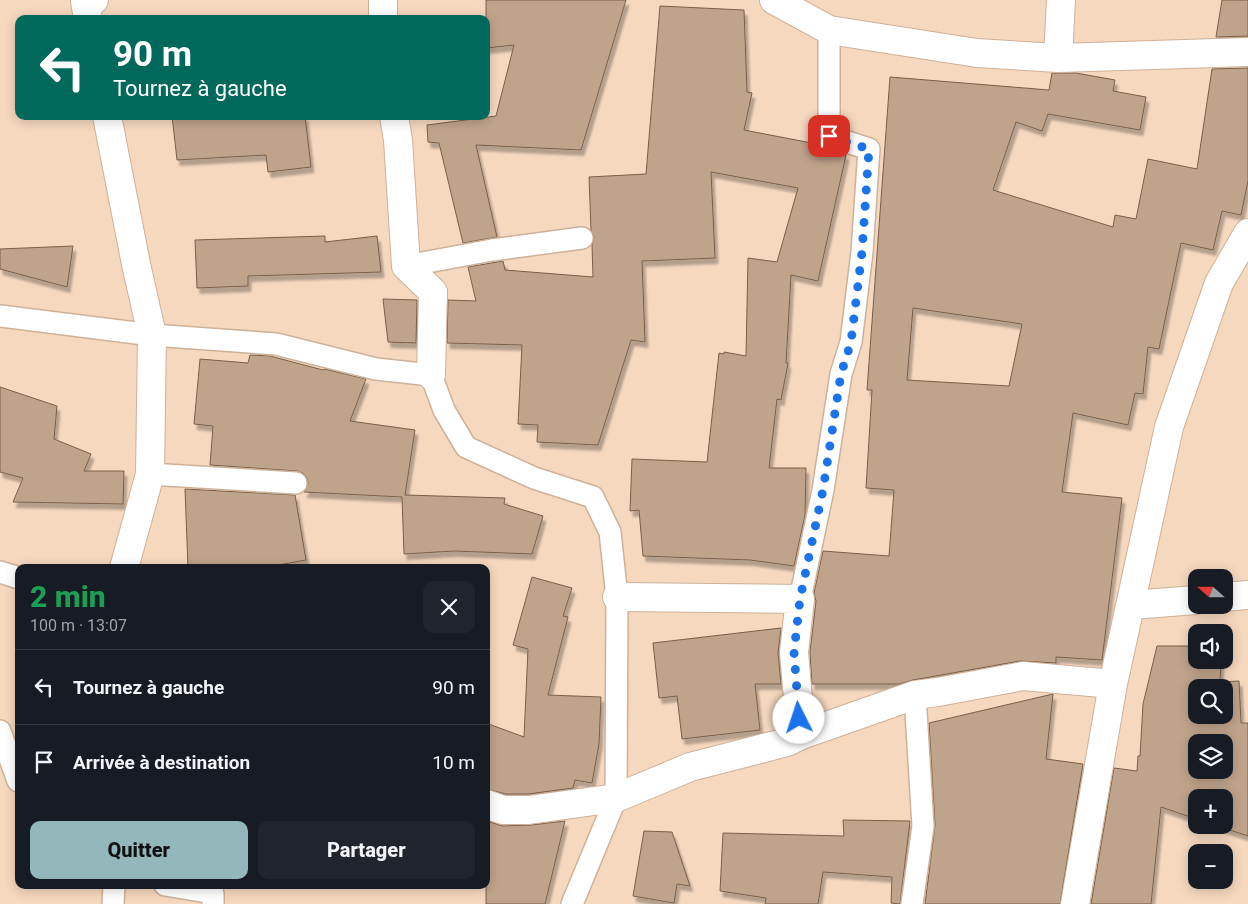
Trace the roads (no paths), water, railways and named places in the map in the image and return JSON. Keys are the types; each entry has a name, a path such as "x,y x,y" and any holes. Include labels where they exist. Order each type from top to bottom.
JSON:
{"street":[{"path":"383,0 383,15"},
{"path":"774,0 829,30 977,53 1058,58 1248,52"},
{"path":"1058,58 1061,0"},
{"path":"108,120 152,335 150,474 125,564"},
{"path":"395,120 398,140 406,266 433,292 431,375"},
{"path":"1075,904 1113,684 1169,427 1219,283 1248,233"},
{"path":"1233,596 1248,595"},
{"path":"617,597 800,599 794,652 801,735"},
{"path":"1131,605 1188,601"},
{"path":"490,805 503,810 529,810 616,798 690,767 787,742 801,735 915,695 1023,676 1113,684"}],"lane":[{"path":"800,599 823,490 841,374 851,342 862,252 869,149 829,136 829,30"},
{"path":"406,266 492,250 582,238"},
{"path":"0,316 152,335 276,344 376,369 431,375 444,410 466,447 534,478 594,497 610,532 617,597 616,798 572,904"},
{"path":"150,474 296,483"},
{"path":"0,572 15,577"},
{"path":"912,904 922,826 915,695"},
{"path":"0,731 15,770"},
{"path":"114,889 114,904"},
{"path":"189,889 213,893 213,904"}]}
